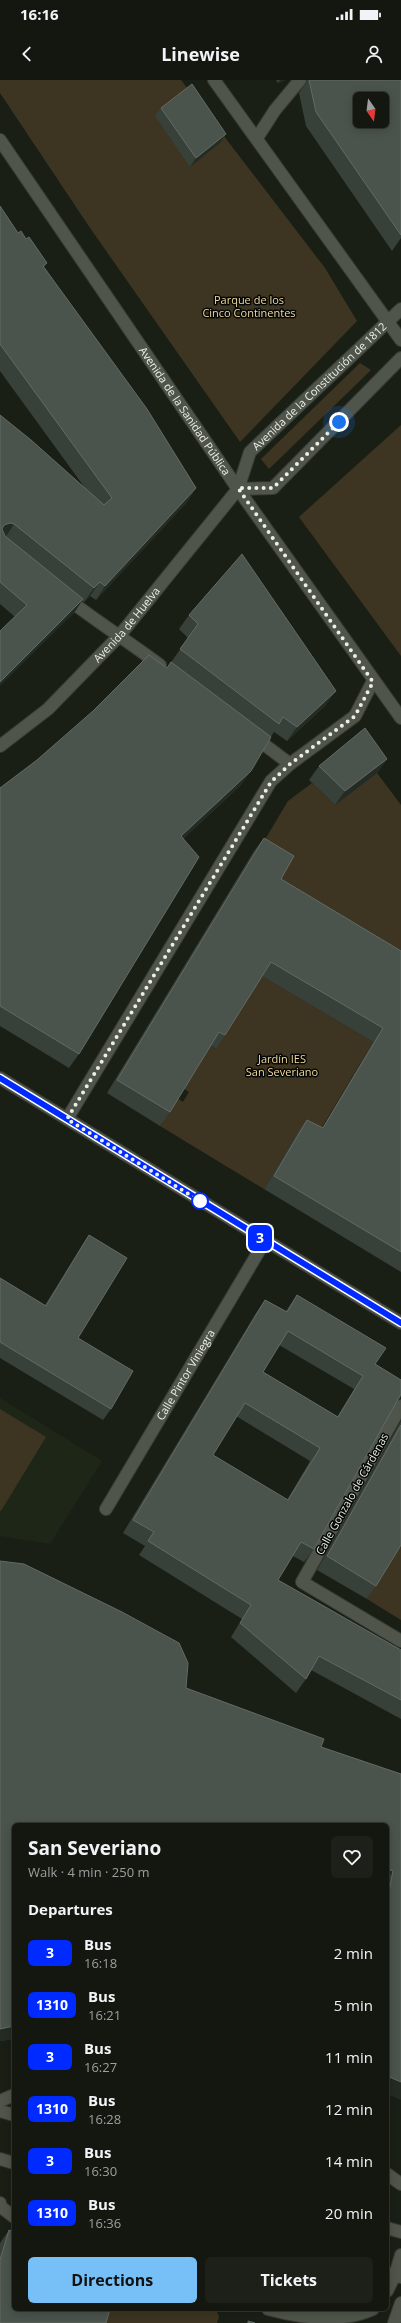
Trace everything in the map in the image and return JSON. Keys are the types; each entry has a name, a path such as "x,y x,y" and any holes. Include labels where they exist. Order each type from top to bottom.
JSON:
{"street":[{"path":"214,80 389,321 401,340"},
{"path":"257,138 275,110 300,80"},
{"name":"Avenida de la Sanidad Pública","path":"0,140 238,488 373,682 401,718"},
{"name":"Avenida de la Constitución de 1812","path":"238,488 250,452 401,309"},
{"path":"238,488 273,488 401,358"},
{"name":"Avenida de Huelva","path":"0,746 48,708 120,635 238,488"},
{"path":"53,587 93,619 120,635 171,673"},
{"path":"67,1119 271,782 290,764 355,716 373,682"},
{"path":"246,730 290,764"},
{"path":"0,1078 401,1323"},
{"name":"Calle Pintor Viniegra","path":"106,1510 265,1241"},
{"name":"Calle Gonzalo de Cárdenas","path":"401,1406 302,1582 401,1641"},
{"path":"0,2101 12,2096"},
{"path":"0,2110 12,2114"},
{"path":"0,2159 12,2163"},
{"path":"389,2175 401,2184"},
{"path":"0,2203 1,2207 12,2215"},
{"path":"389,2229 401,2232"},
{"path":"389,2286 401,2255"},
{"path":"394,2323 401,2303"},
{"path":"280,2311 332,2320 360,2316 369,2311"}],"shaded area":[{"path":"0,1398 102,1461 50,1544 0,1536"}],"green space":[{"name":"Parque de los Cinco Continentes","path":"0,80 181,80 325,268 357,321 240,442 88,225 0,93"},
{"path":"360,363 371,370 269,469 261,459"},
{"path":"401,425 401,656 299,517"},
{"path":"377,773 401,805 401,970 271,892 257,853 288,801 312,783 335,805"},
{"name":"Jardín IES San Severiano","path":"254,971 373,1042 313,1142 297,1133 264,1189 160,1126 177,1098 183,1102 189,1092 183,1088 210,1045 215,1049"},
{"path":"0,1409 46,1437 1,1511 0,1511"},
{"path":"401,1542 401,1620 367,1599"},
{"path":"103,2311 217,2311 219,2317 217,2323 100,2323"}],"building":[{"path":"309,80 401,80 401,235 316,112"},
{"path":"192,84 226,134 196,158 161,108"},
{"path":"0,206 18,233 21,231 26,239 29,237 47,263 43,266 147,409 196,488 105,586 100,582 94,588 14,524 10,523 4,525 2,529 5,536 83,599 0,682 0,631 27,605 0,582 0,415 31,440 104,505 112,498 0,344"},
{"path":"242,554 336,691 297,727 283,717 279,724 180,649 198,624 189,615"},
{"path":"149,655 167,668 171,662 271,737 251,771 181,836 199,857 79,1054 0,1006 0,788 37,760 93,711"},
{"path":"365,728 387,759 345,791 319,766"},
{"path":"264,838 294,856 281,879 401,951 401,1252 274,1176 307,1120 323,1128 383,1028 271,962 225,1035 219,1032 170,1112 117,1080"},
{"path":"89,1235 127,1258 78,1338 133,1371 111,1409 0,1342 0,1278 46,1306"},
{"path":"297,1295 386,1348 375,1364 401,1380 401,1394 314,1549 301,1542 278,1580 401,1650 401,1700 319,1656 306,1679 240,1623 251,1605 148,1541 154,1532 133,1520 265,1300 287,1312","holes":["288,1331 363,1376 338,1417 263,1372","245,1403 320,1448 288,1500 213,1455"]},
{"path":"401,1425 401,1545 376,1586 327,1556"},
{"path":"0,1561 24,1564 122,1612 179,1643 188,1663 186,1688 324,1739 321,1747 401,1774 401,2082 389,2077 389,1892 393,1871 389,1870 389,1823 12,1823 12,2026 0,2029"},
{"path":"9,2230 12,2231 12,2311 109,2311 106,2323 0,2323 0,2260"}],"bus line":[{"name":"3","path":"0,1078 401,1323"}],"route":[{"path":"200,1201 67,1119 271,782 290,764 355,716 373,682 238,488 273,488 339,422"}]}
